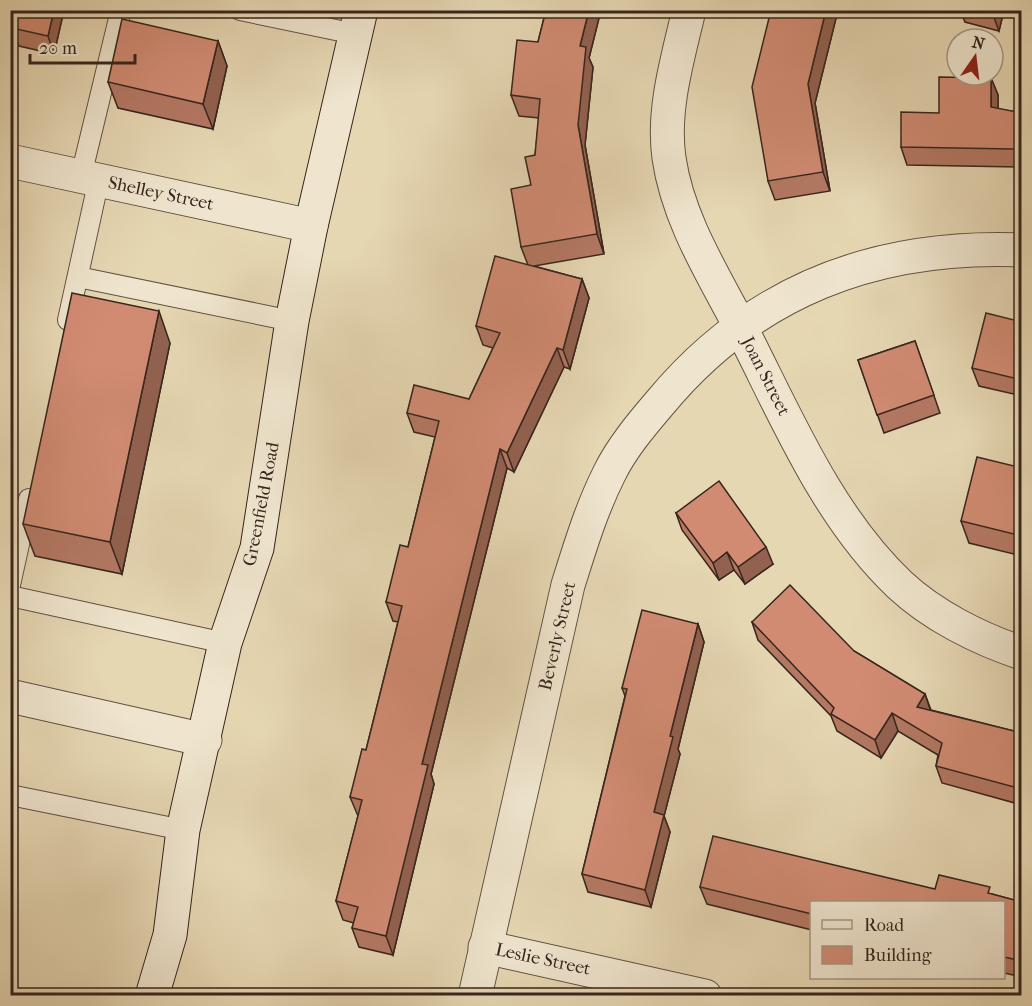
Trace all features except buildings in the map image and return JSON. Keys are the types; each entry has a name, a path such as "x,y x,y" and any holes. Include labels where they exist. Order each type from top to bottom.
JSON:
{"street":[{"name":"Joan Street","path":"689,10 669,104 669,156 690,229 740,326 822,484 853,533 877,561 900,585 922,603 961,626 1022,652"},
{"name":"Greenfield Road","path":"152,996 170,935 183,830 225,643 257,548 292,321 311,226 358,22"},
{"name":"Shelley Street","path":"10,161 311,226"},
{"name":"Beverly Street","path":"475,996 568,585 586,527 610,472 642,424 705,353 740,326 776,303 852,271 897,259 939,252 985,249 1022,250"},
{"path":"10,696 205,740"},
{"name":"Leslie Street","path":"485,947 705,996"}],"lane":[{"path":"65,334 78,277 90,177 121,10"},
{"path":"240,10 358,22"},
{"path":"78,277 292,321"},
{"path":"10,585 33,482"},
{"path":"10,596 225,643"},
{"path":"10,795 183,830"}]}
